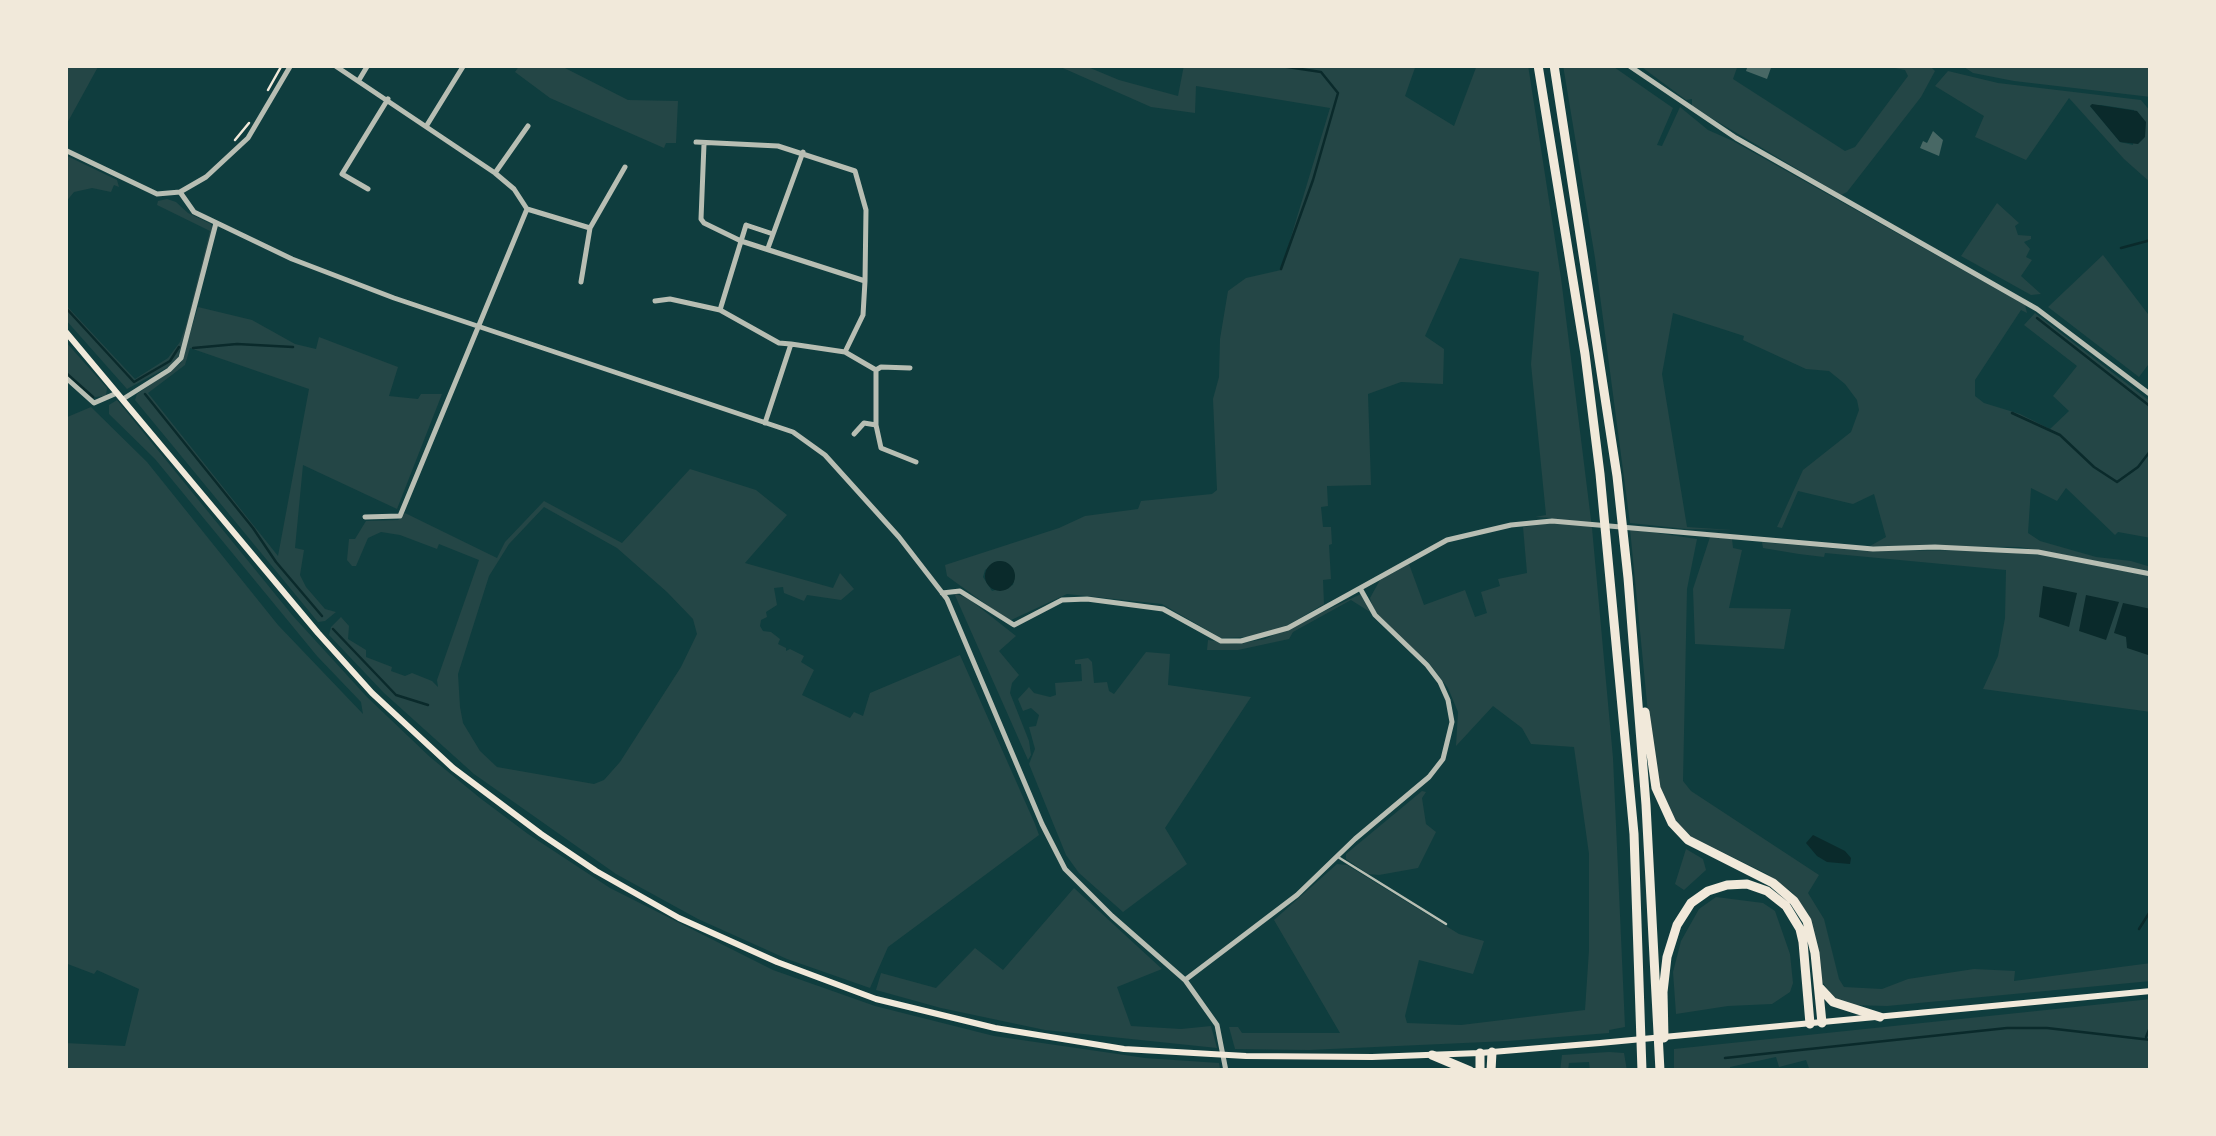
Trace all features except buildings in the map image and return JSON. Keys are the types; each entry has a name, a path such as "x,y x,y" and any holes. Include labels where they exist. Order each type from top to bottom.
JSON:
{"highway":[{"path":"1538,65 1600,474 1634,834 1642,1054 1639,1071"},
{"path":"1554,65 1617,476 1652,771 1662,806 1688,840 1774,883 1794,901 1806,921 1822,1023"},
{"path":"1635,650 1661,1071"},
{"path":"1661,1071 1667,957 1676,925 1708,890 1747,884 1767,891 1786,906 1800,929 1810,1024"},
{"path":"1818,986 1833,1002 1880,1017"},
{"path":"1491,1071 1492,1052"},
{"path":"1480,1053 1480,1071"},
{"path":"1432,1055 1470,1071"}],"main road":[{"path":"65,331 372,693 453,768 541,834 679,918 777,962 876,998 995,1028 1124,1048 1275,1057 1480,1053 2151,991"}],"street":[{"path":"65,150 157,194 180,192 206,177 248,138 291,65"},
{"path":"334,65 495,173 514,189 527,209 590,228"},
{"path":"360,80 368,65"},
{"path":"427,126 464,65"},
{"path":"1628,65 1736,138 2036,309 2151,395"},
{"path":"368,189 342,174 388,99"},
{"path":"495,173 528,126"},
{"path":"696,142 778,146 849,167 859,177 866,210 865,281 862,315 845,352"},
{"path":"704,143 701,219 707,226 865,281"},
{"path":"768,250 803,152"},
{"path":"581,282 590,228 625,167"},
{"path":"180,192 194,212 292,259 793,432 826,456 942,592 1065,869 1185,980 1220,1032 1226,1071"},
{"path":"365,517 400,516 527,209"},
{"path":"65,377 94,403 120,396 169,370 181,358 216,223"},
{"path":"720,310 746,226 773,234"},
{"path":"655,301 670,299 720,310 779,342 845,352 876,370"},
{"path":"765,424 791,344"},
{"path":"876,370 910,368"},
{"path":"876,370 880,448 916,462"},
{"path":"854,434 864,423 876,425"},
{"path":"942,592 960,592 1014,624 1050,604 1074,598 1151,606 1178,615 1214,638 1228,642 1279,632 1362,590 1447,540 1552,520 1873,549 1935,547 2038,552 2151,574"},
{"path":"1185,980 1297,896 1336,856 1429,778 1443,759 1452,732 1451,710 1436,676 1374,615 1362,590"}],"lane":[{"path":"1336,856 1446,924"}],"path":[{"path":"262,102 282,65"},
{"path":"230,146 252,119"}],"shaded area":[{"path":"65,65 99,65 65,127"},
{"path":"520,65 559,65 628,100 678,101 676,143 666,143 664,148 550,98 515,72"},
{"path":"1056,65 1083,65 1119,80 1178,96 1184,65 1416,65 1405,96 1454,126 1477,65 1528,65 1561,278 1592,528 1613,758 1625,1027 1609,1033 1508,1041 1309,1050 1235,1049 1229,1027 1238,1027 1242,1033 1340,1033 1274,920 1337,864 1347,865 1459,934 1484,941 1473,974 1419,960 1405,1016 1407,1023 1461,1025 1585,1010 1589,854 1574,747 1531,744 1522,728 1493,706 1456,746 1458,712 1448,688 1429,663 1386,625 1370,598 1380,580 1409,564 1424,605 1465,590 1475,617 1487,613 1481,592 1500,586 1498,579 1527,573 1523,527 1552,523 1551,518 1535,517 1546,515 1531,364 1539,272 1460,258 1425,336 1444,349 1443,384 1401,382 1368,394 1371,485 1327,486 1328,506 1321,507 1323,527 1331,527 1332,544 1331,579 1323,580 1324,604 1283,628 1248,637 1221,638 1162,604 1067,594 1009,621 947,576 945,565 1085,516 1138,509 1141,501 1212,494 1217,490 1213,399 1228,291 1246,278 1281,270 1330,108 1196,86 1195,113 1151,107","holes":["998,561 1015,575 1013,585 992,591 983,577 985,570"]},
{"path":"1563,65 1611,65 1673,108 1657,145 1662,146 1680,107 1708,130 2025,305 2027,313 2021,310 1975,380 1975,396 1984,403 2050,429 2069,411 2053,396 2077,366 2024,325 2035,313 2151,402 2151,538 2118,532 2115,535 2066,488 2057,501 2031,488 2028,533 2040,541 2096,557 2131,561 2151,567 2151,571 2020,547 1870,546 1886,537 1874,494 1853,504 1798,491 1782,528 1777,527 1803,470 1851,432 1859,410 1857,400 1829,371 1806,369 1743,340 1744,336 1673,313 1662,374 1687,527 1732,530 1686,529 1630,523 1595,258"},
{"path":"1639,65 1738,65 1733,79 1845,151 1855,147 1908,76 1905,70 1880,65 1929,65 1935,71 1921,97 1841,195 1692,106 1692,99 1686,100"},
{"path":"1961,65 2151,65 2151,97 2014,81 1973,73"},
{"path":"1948,71 1998,83 2141,100 2151,112 2151,183 2069,98 2026,160 1975,137 1984,116 1935,86","holes":["2090,106 2134,110 2133,145 2120,142"]},
{"path":"2092,104 2137,111 2146,122 2145,137 2138,144 2120,142"},
{"path":"65,155 117,180 119,187 114,185 111,192 92,188 74,192 65,203"},
{"path":"167,199 211,224 213,231 178,358 127,389 65,319 65,304 135,379 168,358 186,325 210,231 157,205"},
{"path":"1997,203 2019,223 2015,226 2018,235 2031,236 2024,242 2030,249 2026,257 2032,260 2021,276 2041,294 2031,295 1961,256"},
{"path":"2103,255 2151,318 2151,361 2139,377 2048,307"},
{"path":"198,307 252,320 295,344 316,349 319,337 398,367 389,396 418,399 421,394 442,394 397,509 303,465 295,548 304,550 300,575 306,587 325,609 336,612 325,621 318,622 135,400 137,394 181,363","holes":["190,348 309,389 278,556 148,393 185,365"]},
{"path":"65,341 107,388 106,396 95,397 65,372"},
{"path":"117,400 293,616 367,697 480,798 610,888 773,970 875,1006 994,1036 1145,1058 1219,1063 1220,1069 65,1071 65,1043 125,1046 139,989 97,970 94,974 65,963 65,418 91,407 147,462 278,625 363,714 361,702 317,656 155,459 109,414 109,405"},
{"path":"690,469 756,490 787,515 745,563 833,588 840,573 854,589 841,600 807,595 804,601 784,593 783,587 774,588 777,605 766,612 760,626 780,639 778,644 786,651 804,656 801,662 814,670 802,695 850,718 854,712 863,716 870,693 960,655 1039,835 888,947 870,988 787,959 698,919 616,874 474,774 384,693 329,635 341,617 349,626 348,639 366,650 366,657 392,667 391,671 405,676 412,673 438,687 437,680 479,560 439,544 437,549 381,532 368,538 356,566 352,566 347,560 349,539 355,539 366,521 398,520 405,513 497,558 505,542 544,501 622,543","holes":["544,507 617,548 693,619 697,634 681,667 620,762 604,780 594,784 497,767 480,751 463,723 458,674 489,576 509,544"]},
{"path":"1630,529 1697,539 1687,589 1683,781 1691,791 1819,875 1808,893 1824,919 1844,987 1882,989 1908,979 1974,969 2015,971 2014,981 2151,963 2151,981 1887,1006 1851,1005 1834,999 1822,981 1810,918 1793,893 1767,874 1692,837 1665,805 1653,764"},
{"path":"1710,537 1732,539 1733,548 1742,550 1729,608 1791,609 1784,649 1695,644 1693,589"},
{"path":"1762,542 1863,551 1985,550 2039,555 2151,576 2151,712 1983,689 1998,656 2005,618 2006,570 1825,553 1824,557 1763,548"},
{"path":"1000,561 1011,565 1015,576 1011,587 1000,591 989,587 985,576 989,565"},
{"path":"2043,586 2077,593 2069,627 2039,617"},
{"path":"954,593 969,599 1016,636 999,651 1019,675 1010,693 1029,741 1028,760"},
{"path":"1361,594 1370,612 1351,600 1293,632 1289,639 1238,650 1207,650 1208,640 1236,644 1265,639"},
{"path":"2086,595 2119,602 2106,640 2079,631"},
{"path":"2123,603 2151,609 2151,656 2127,648 2126,637 2114,633"},
{"path":"1146,652 1170,654 1168,685 1251,697 1165,828 1187,864 1123,912 1079,873 1066,855 1029,764 1035,749 1029,727 1036,726 1039,715 1031,708 1023,711 1018,699 1029,687 1034,693 1050,697 1056,695 1055,683 1082,681 1081,664 1075,664 1075,660 1088,658 1094,683 1107,682 1114,694"},
{"path":"1422,791 1426,792 1422,798 1426,824 1436,832 1418,868 1368,874 1346,859 1346,854"},
{"path":"1813,835 1845,851 1851,858 1850,864 1827,862 1817,856 1806,843"},
{"path":"1686,849 1703,859 1706,870 1684,890 1675,884"},
{"path":"1074,888 1162,969 1117,987 1131,1026 1211,1026 1217,1048 1045,1030 876,990 881,973 936,988 975,948 1003,970"},
{"path":"1716,897 1763,903 1775,911 1790,954 1790,992 1772,1004 1676,1014 1673,972 1681,941 1699,909"},
{"path":"2151,999 2151,1071 1810,1071 1806,1060 1779,1067 1776,1057 1730,1067 1730,1071 1674,1071 1674,1049"},
{"path":"1624,1053 1627,1071 1590,1071 1589,1062 1569,1063 1568,1071 1560,1071 1562,1055"}],"waterway":[{"path":"65,65 65,76"},
{"path":"1274,65 1321,72 1338,93 1313,180 1281,269"},
{"path":"2121,248 2151,240"},
{"path":"65,307 134,382 170,361 179,347"},
{"path":"2037,318 2151,407"},
{"path":"193,348 237,344 293,347"},
{"path":"65,372 93,397"},
{"path":"145,394 322,616"},
{"path":"2012,413 2060,435 2094,467 2117,482 2138,467 2151,450"},
{"path":"333,629 396,695 428,705"},
{"path":"2139,929 2151,910"},
{"path":"2146,1037 2151,1025"},
{"path":"1725,1058 2007,1028 2047,1028 2151,1040"}]}
